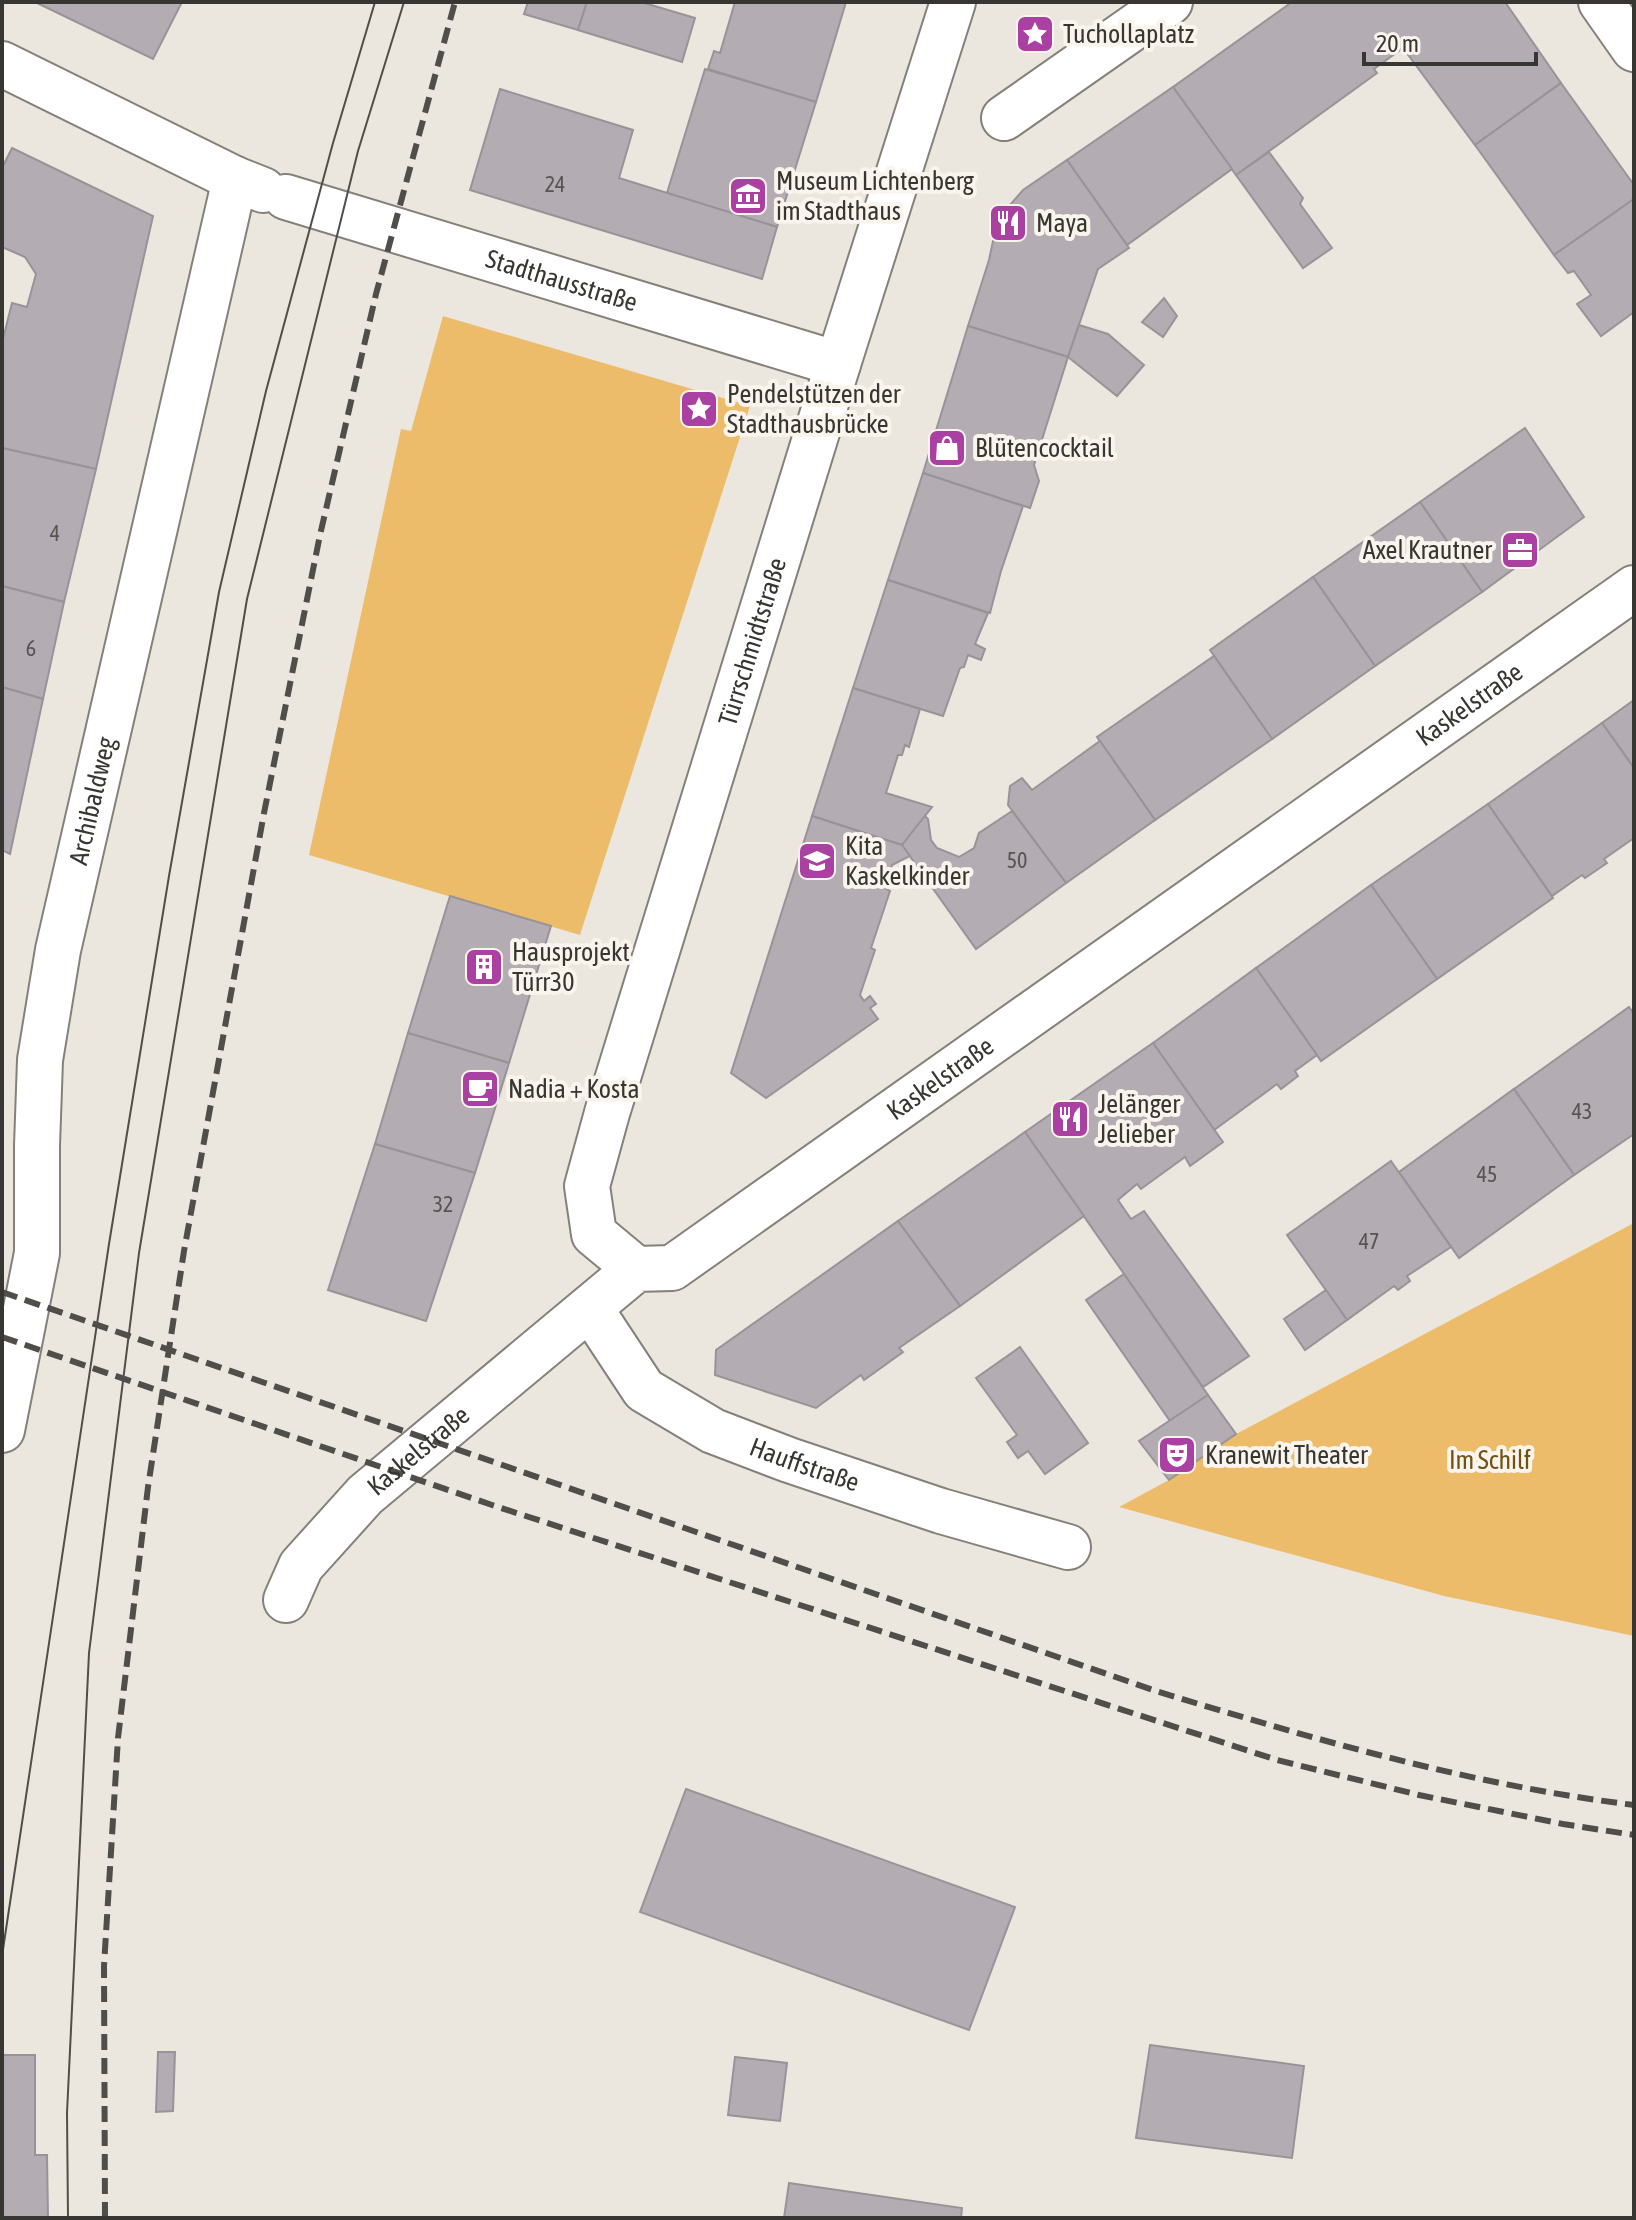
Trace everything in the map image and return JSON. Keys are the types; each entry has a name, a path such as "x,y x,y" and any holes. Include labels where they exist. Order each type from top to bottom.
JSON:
{"street":[{"name":"Türrschmidtstraße","path":"636,1269 594,1234 587,1186 628,1040 953,2"},
{"path":"1004,118 1170,2"},
{"path":"1601,2 1634,49"},
{"name":"Stadthausstraße","path":"2,64 265,190 838,364"},
{"name":"Archibaldweg","path":"2,1430 37,1253 40,1060 58,950 265,190"},
{"name":"Kaskelstraße","path":"286,1600 301,1566 365,1495 636,1269 672,1268 1634,588"},
{"name":"Hauffstraße","path":"590,1308 644,1390 713,1431 941,1511 1068,1547"}],"green space":[{"path":"443,316 750,406 580,935 309,855 401,429 411,431"},
{"name":"Im Schilf","path":"1634,1223 1634,1636 1444,1596 1119,1507 1169,1480 1236,1434"}],"building":[{"path":"35,2 182,2 153,59"},
{"path":"528,2 587,2 578,30 524,14"},
{"path":"587,2 641,2 695,18 682,62 578,30"},
{"path":"735,2 846,2 816,102 708,69 714,51 720,53"},
{"path":"1292,2 1505,2 1561,83 1475,145 1403,48 1374,69 1377,73 1236,175 1173,87"},
{"name":"Museum Lichtenberg im Stadthaus","path":"705,69 816,102 777,227 667,193"},
{"path":"1561,83 1634,185 1634,199 1554,255 1475,145"},
{"path":"1173,87 1232,169 1127,245 1067,160"},
{"name":"Museum Lichtenberg im Stadthaus","path":"500,89 633,130 619,178 777,227 762,279 470,190"},
{"path":"12,148 153,216 96,469 2,448 2,343 12,303 27,307 36,274 25,257 2,247 2,168"},
{"path":"1269,152 1303,198 1300,204 1332,248 1303,268 1236,175"},
{"path":"1067,160 1129,248 1098,269 1068,357 968,326 996,227 1003,213 1023,190"},
{"path":"1634,199 1634,312 1601,336 1577,304 1591,295 1574,271 1568,273 1554,255"},
{"path":"1164,298 1177,316 1163,337 1142,322"},
{"path":"1079,325 1108,334 1144,365 1117,396 1068,357"},
{"path":"968,326 1068,357 1034,465 1039,481 1030,508 923,473"},
{"path":"1525,428 1584,517 1482,592 1420,502"},
{"path":"2,448 96,469 64,602 2,586"},
{"path":"923,473 1023,506 990,613 888,580"},
{"path":"1420,502 1482,592 1375,666 1313,577"},
{"path":"1313,577 1375,666 1272,739 1210,650"},
{"path":"888,580 988,613 975,644 985,649 981,660 968,655 964,667 960,668 943,716 853,688"},
{"path":"2,586 64,602 43,699 2,687"},
{"path":"1214,656 1272,739 1155,820 1097,737"},
{"path":"2,687 43,699 10,854 2,850"},
{"path":"853,688 920,709 909,747 905,745 902,755 898,755 886,793 932,807 902,845 812,816"},
{"path":"1634,700 1634,768 1602,723"},
{"path":"1602,723 1634,768 1634,838 1604,859 1607,863 1585,878 1582,875 1552,896 1488,804"},
{"path":"1100,741 1155,820 1066,883 1008,805 1010,786 1022,778 1032,790"},
{"path":"1488,804 1553,898 1437,979 1371,885"},
{"path":"1012,811 1066,883 976,949 902,845 925,816 931,840 937,848 959,857 974,848 979,833"},
{"path":"812,816 902,845 910,856 892,865 885,888 890,891 871,948 875,950 860,995 864,1001 870,996 876,1004 870,1008 878,1019 766,1098 731,1073"},
{"path":"1371,885 1437,979 1321,1061 1256,968"},
{"name":"Hausprojekt Türr30","path":"450,896 551,926 509,1063 408,1033"},
{"path":"1256,968 1317,1055 1295,1071 1298,1076 1281,1089 1277,1084 1214,1130 1153,1043"},
{"path":"1629,1007 1634,1014 1634,1134 1574,1175 1514,1089"},
{"path":"408,1033 509,1063 475,1173 375,1144"},
{"path":"1153,1043 1223,1142 1190,1166 1185,1157 1141,1189 1137,1184 1118,1200 1131,1219 1144,1211 1249,1356 1203,1387 1025,1132"},
{"path":"1514,1089 1574,1175 1459,1258 1399,1172"},
{"path":"1025,1132 1084,1216 960,1306 898,1221"},
{"path":"375,1144 475,1173 426,1321 328,1290"},
{"path":"1391,1161 1451,1247 1407,1276 1410,1281 1398,1290 1394,1286 1347,1320 1287,1235"},
{"path":"898,1221 960,1306 899,1348 903,1352 864,1380 861,1375 816,1408 715,1375 716,1350"},
{"path":"1124,1274 1208,1395 1170,1421 1086,1300"},
{"path":"1326,1290 1347,1320 1305,1350 1284,1319"},
{"path":"1020,1347 1088,1443 1045,1474 1028,1451 1018,1458 1007,1442 1017,1435 976,1378"},
{"path":"1208,1395 1236,1434 1169,1480 1139,1441"},
{"path":"686,1789 1015,1907 969,2030 640,1912"},
{"path":"1150,2045 1304,2066 1292,2158 1136,2138"},
{"path":"158,2052 175,2052 173,2111 156,2112"},
{"path":"2,2055 35,2055 35,2155 47,2155 48,2218 2,2218"},
{"path":"735,2057 787,2063 780,2121 728,2115"},
{"path":"789,2183 962,2208 961,2218 784,2218"}],"tram line":[{"path":"2,1956 109,1244 219,592 266,391 375,2"},
{"path":"68,2218 67,2113 89,1653 139,1253 247,599 358,151 404,2"}],"railway":[{"path":"105,2218 104,1966 118,1738 148,1487 184,1251 264,813 320,535 376,294 455,2"},
{"path":"2,1292 1156,1691 1333,1743 1453,1773 1634,1805"},
{"path":"2,1337 492,1505 1277,1760 1419,1795 1634,1835"}],"place":[{"name":"Tuchollaplatz","path":"1035,34"},
{"name":"Museum Lichtenberg im Stadthaus","path":"748,196"},
{"name":"Maya","path":"1008,223"},
{"name":"Pendelstützen der Stadthausbrücke","path":"699,409"},
{"name":"Blütencocktail","path":"947,448"},
{"name":"Axel Krautner","path":"1520,550"},
{"name":"Kita Kaskelkinder","path":"817,861"},
{"name":"Hausprojekt Türr30","path":"484,967"},
{"name":"Nadia + Kosta","path":"480,1089"},
{"name":"Jelänger Jelieber","path":"1070,1119"},
{"name":"Kranewit Theater","path":"1177,1455"}]}
